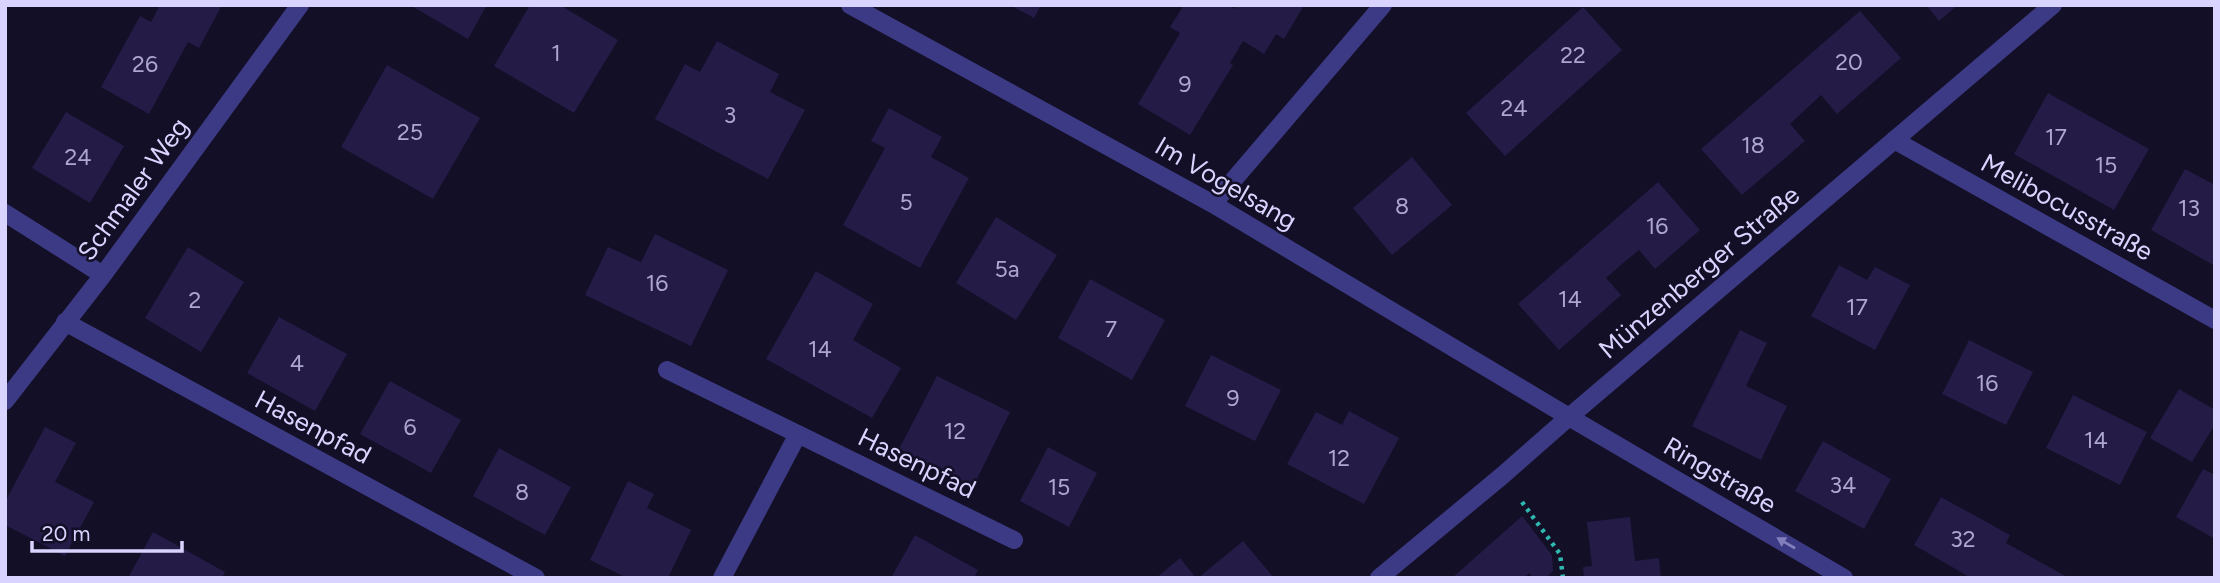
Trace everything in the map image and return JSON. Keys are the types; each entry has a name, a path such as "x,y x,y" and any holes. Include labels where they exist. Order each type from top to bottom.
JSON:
{"street":[{"name":"Schmaler Weg","path":"5,401 103,275 300,5"},
{"path":"1213,204 1383,5"},
{"name":"Münzenberger Straße","path":"1379,578 2053,5"},
{"name":"Im Vogelsang","path":"862,8 1213,204 1569,417"},
{"name":"Melibocusstraße","path":"1894,140 2215,320"},
{"path":"5,213 103,275"},
{"name":"Hasenpfad","path":"65,322 536,578"},
{"name":"Hasenpfad","path":"667,370 1014,540"},
{"name":"Ringstraße","path":"1569,417 1844,578"},
{"path":"723,578 798,434"}],"path":[{"path":"1503,475 1560,554 1563,578"}],"building":[{"path":"160,5 222,5 199,48 188,42 149,114 101,87 140,16 151,22"},
{"path":"410,5 487,5 468,39"},
{"path":"530,5 560,5 618,40 574,113 494,66"},
{"path":"1010,5 1041,5 1034,18"},
{"path":"1184,5 1228,5 1235,9 1237,5 1304,5 1284,39 1276,34 1264,54 1243,41 1230,63 1233,65 1190,135 1138,104 1180,33 1170,27"},
{"path":"1926,5 1958,5 1939,21"},
{"path":"1583,7 1622,50 1505,156 1466,113"},
{"path":"1860,11 1901,58 1837,114 1821,95 1790,124 1805,141 1742,195 1701,149"},
{"path":"717,41 779,74 770,92 805,110 768,179 655,119 685,64 700,72"},
{"path":"387,65 480,118 433,199 341,147"},
{"path":"2048,93 2149,149 2114,210 2014,154"},
{"path":"889,108 942,137 931,157 969,178 920,268 843,225 885,148 871,141"},
{"path":"66,112 124,146 90,203 32,168"},
{"path":"1412,157 1452,205 1392,255 1353,208"},
{"path":"2185,169 2215,185 2215,266 2151,230"},
{"path":"1658,182 1700,230 1655,269 1639,250 1622,264 1606,278 1621,295 1559,350 1518,304"},
{"path":"996,217 1057,255 1016,320 956,283"},
{"path":"655,234 728,270 691,346 585,295 608,247 641,262"},
{"path":"188,247 244,282 201,352 145,318"},
{"path":"1839,265 1867,280 1875,267 1910,285 1875,350 1811,316"},
{"path":"816,271 873,304 853,340 901,368 872,418 766,359"},
{"path":"1090,279 1165,320 1132,380 1058,338"},
{"path":"279,317 347,354 315,411 247,373"},
{"path":"1740,330 1767,343 1746,386 1787,406 1761,460 1692,426"},
{"path":"1969,340 2033,372 2006,425 1942,394"},
{"path":"1211,355 1281,390 1255,441 1185,406"},
{"path":"937,376 1010,412 973,487 899,449"},
{"path":"390,381 461,420 431,473 360,434"},
{"path":"2179,389 2215,410 2215,424 2192,462 2150,438"},
{"path":"2073,395 2147,432 2120,485 2046,448"},
{"path":"1349,411 1399,438 1364,504 1287,464 1316,412 1342,425"},
{"path":"45,427 76,443 55,482 94,502 65,556 5,525 5,502"},
{"path":"1823,441 1891,479 1864,529 1795,491"},
{"path":"1048,447 1097,473 1069,527 1020,501"},
{"path":"499,448 571,487 545,535 473,496"},
{"path":"2203,469 2215,475 2215,539 2176,517"},
{"path":"628,481 654,494 647,508 691,530 668,578 627,578 590,560"},
{"path":"1941,497 2010,535 2006,543 2069,578 1971,578 1914,545"},
{"path":"1522,516 1552,555 1553,571 1546,578 1533,578 1529,573 1524,578 1452,578"},
{"path":"1630,517 1635,561 1659,558 1661,578 1584,578 1583,567 1592,566 1587,522"},
{"path":"153,532 225,572 222,578 128,578"},
{"path":"915,535 978,570 974,578 891,578"},
{"path":"1243,541 1274,578 1198,578"},
{"path":"1180,558 1196,578 1156,578"}]}
